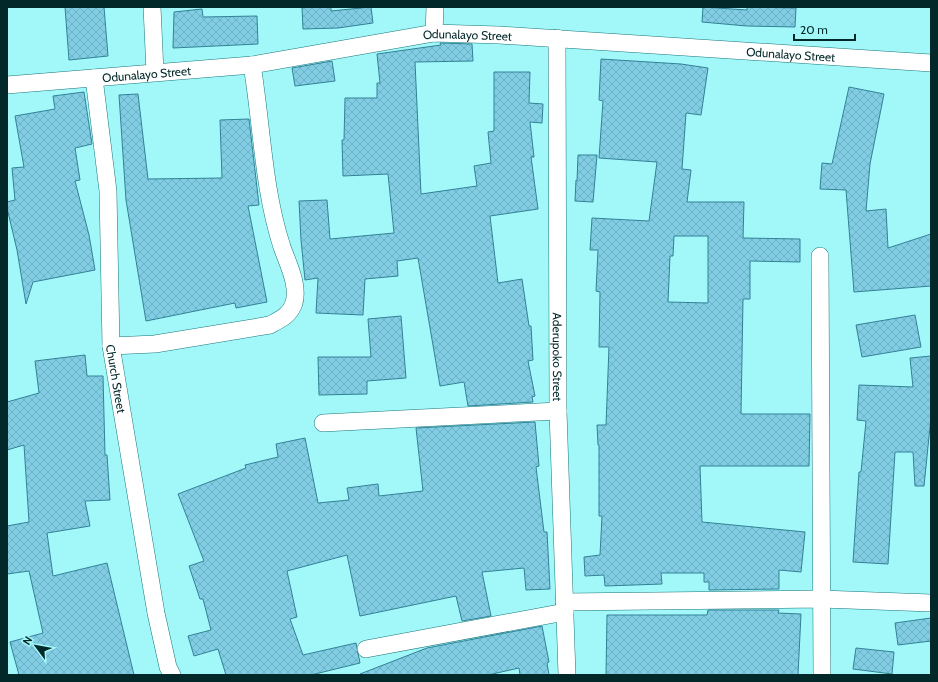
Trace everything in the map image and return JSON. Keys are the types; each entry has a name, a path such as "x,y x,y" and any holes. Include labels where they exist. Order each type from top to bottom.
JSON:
{"street":[{"path":"152,7 155,72"},
{"path":"434,33 435,7"},
{"name":"Odunalayo Street","path":"7,85 252,65 434,33 556,38 931,63"},
{"name":"Aderupoko Street","path":"556,38 558,411 568,675"},
{"path":"111,346 155,344 270,325 287,316 294,303 295,287 279,238 270,190 252,65"},
{"name":"Church Street","path":"94,78 108,191 111,346 156,613 168,667 172,675"},
{"path":"820,256 822,675"},
{"path":"323,424 558,411"},
{"path":"366,649 565,607 821,599 931,603"}],"building":[{"path":"65,7 104,7 108,56 69,60"},
{"path":"302,7 331,7 331,11 371,7 373,23 338,28 303,29"},
{"path":"703,7 747,10 747,7 796,8 795,27 747,26 702,22"},
{"path":"202,9 203,17 257,16 258,44 173,48 174,12"},
{"path":"440,43 472,44 473,61 415,62 421,194 477,186 474,166 491,163 488,132 494,131 494,72 530,72 529,103 543,104 542,123 530,122 534,157 531,157 538,209 490,216 498,283 522,279 529,326 531,326 533,360 528,361 535,396 532,397 533,402 468,406 464,382 440,386 418,258 397,261 398,276 365,279 363,315 316,313 318,278 305,280 299,201 327,200 330,239 394,233 388,174 343,176 342,140 344,140 345,98 377,98 377,83 380,83 377,54 441,45"},
{"path":"601,59 681,64 708,68 701,115 686,113 682,169 691,170 687,202 744,202 743,238 800,239 800,262 750,261 750,299 743,299 741,414 810,414 809,466 700,466 702,522 805,532 801,572 779,570 779,589 709,590 709,582 704,582 704,573 661,573 662,584 605,586 604,575 585,576 584,557 600,555 602,516 599,516 599,445 597,425 606,425 609,347 599,347 600,292 596,291 598,250 590,250 592,218 649,221 657,162 599,158 603,101 599,100","holes":["674,236 708,236 708,303 668,302 670,256 673,256"]},
{"path":"332,61 335,81 295,86 292,68"},
{"path":"849,87 884,94 870,164 866,211 886,209 888,248 931,234 931,286 854,292 846,190 820,189 822,163 832,164"},
{"path":"84,92 92,144 75,148 80,180 75,181 89,235 95,270 33,282 26,304 17,250 7,208 7,202 15,200 12,168 24,167 15,116 55,109 53,96"},
{"path":"138,94 148,179 222,178 220,120 249,119 259,205 248,206 267,302 236,308 235,303 146,321 126,200 119,95"},
{"path":"578,155 597,155 593,202 575,201"},
{"path":"915,315 921,347 862,357 856,325"},
{"path":"401,316 406,378 367,381 367,394 319,395 318,357 371,357 368,319"},
{"path":"85,355 87,376 103,376 105,455 107,455 110,500 85,501 90,526 47,533 53,576 107,563 134,675 19,675 10,642 43,633 29,571 7,574 7,526 29,522 24,445 7,450 7,402 39,393 35,361"},
{"path":"931,356 931,417 924,486 915,486 913,452 895,452 888,564 853,562 859,472 861,472 866,421 857,420 859,385 913,387 910,358"},
{"path":"535,422 539,466 536,467 544,532 547,532 550,589 526,590 524,568 482,572 491,616 462,621 456,596 360,616 347,555 287,571 297,617 290,619 303,655 356,643 360,663 311,675 226,675 218,649 194,656 188,636 211,630 203,599 200,599 189,566 204,561 178,494 246,468 245,465 278,457 276,444 305,438 318,503 349,500 347,488 378,484 379,496 423,491 416,428"},
{"path":"708,610 779,610 778,613 801,614 798,675 606,675 607,615 707,615"},
{"path":"931,618 931,641 898,645 895,623"},
{"path":"542,626 549,662 547,663 549,675 520,675 519,668 488,675 360,675 427,648"},
{"path":"856,648 894,652 892,674 853,669"}]}
